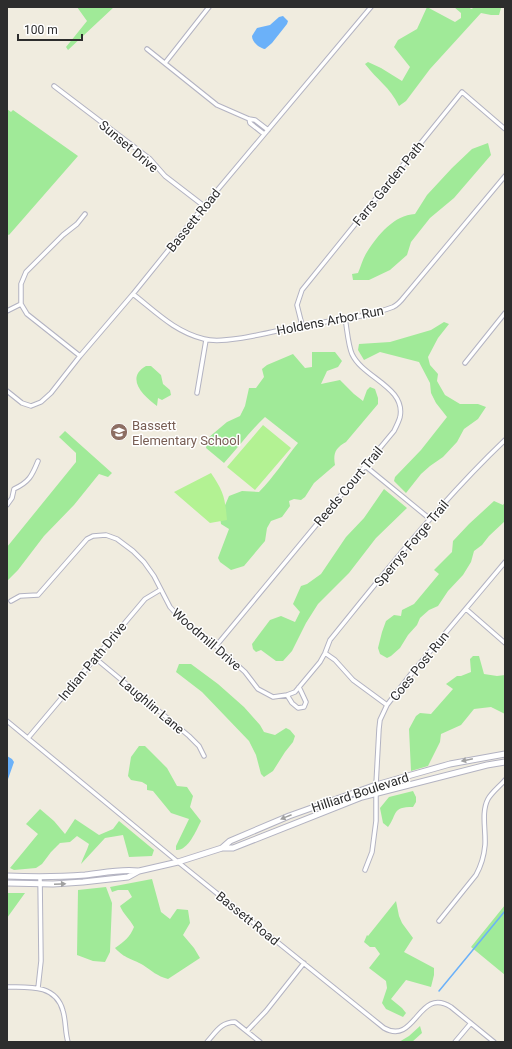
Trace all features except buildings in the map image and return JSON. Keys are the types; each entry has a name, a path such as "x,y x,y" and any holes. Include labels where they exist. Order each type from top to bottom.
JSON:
{"main road":[{"name":"Hilliard Boulevard","path":"222,848 230,841 289,816 450,764 505,754"},
{"name":"Hilliard Boulevard","path":"7,883 77,883 108,880 128,876 139,871 178,862 222,848 233,848 376,788 505,762"},
{"name":"Hilliard Boulevard","path":"7,876 40,877 85,875 127,870 139,871"}],"street":[{"path":"165,63 209,7"},
{"name":"Bassett Road","path":"7,391 22,403 31,406 41,402 51,393 204,206 371,7"},
{"path":"147,49 217,105 249,119 255,120 268,130"},
{"name":"Sunset Drive","path":"54,86 150,159 165,176 204,206"},
{"name":"Farrs Garden Path","path":"302,325 297,306 302,290 462,92 505,129"},
{"path":"249,119 250,122 264,134"},
{"name":"Holdens Arbor Run","path":"133,294 164,320 184,333 206,340 224,340 245,337 379,311 395,306 505,176"},
{"path":"80,356 27,314 21,304 21,284 26,272 63,235 77,224 85,214"},
{"path":"7,311 21,304"},
{"path":"464,363 505,312"},
{"name":"Reeds Court Trail","path":"216,646 364,465 394,431 400,417 400,404 394,393 361,367 352,354 345,318"},
{"path":"197,393 206,340"},
{"name":"Sperrys Forge Trail","path":"287,695 295,692 320,662 330,640 430,519 476,468 505,440"},
{"path":"7,505 12,498 14,489 23,485 32,476 38,461"},
{"path":"364,465 430,519"},
{"name":"Woodmill Drive","path":"11,601 20,596 38,594 87,539 94,536 106,535 118,539 144,562 154,576 170,607 180,619 216,646 245,672 258,689 273,697 287,695"},
{"name":"Coes Post Run","path":"365,870 372,852 376,821 376,788 380,720 387,705 505,562"},
{"name":"Indian Path Drive","path":"28,738 145,599 160,590"},
{"path":"466,610 505,642"},
{"path":"325,653 335,660 354,680 387,705"},
{"name":"Laughlin Lane","path":"95,658 189,736 199,746 204,756"},
{"path":"287,695 292,703 298,708 304,707 306,702 298,687"},
{"name":"Bassett Road","path":"7,721 178,862 388,1031 397,1032 404,1030 425,1008 436,1002 449,1006 494,1042"},
{"path":"439,921 480,868 485,846 486,804 489,798 505,780"},
{"path":"38,988 41,961 40,877"},
{"path":"247,1031 266,1011 304,963"},
{"path":"7,987 38,988 48,991 59,1001 63,1010 68,1042"},
{"path":"207,1042 221,1026 227,1022 235,1022 260,1042"},
{"path":"456,1042 471,1023"}],"green space":[{"path":"77,7 114,7 68,50 66,47 87,21"},
{"path":"427,7 455,22 461,18 461,13 454,7 469,7 471,9 476,7 501,8 499,15 481,13 430,69 406,101 399,106 392,94 365,64 368,62 402,81 410,67 394,47 398,40 417,29"},
{"path":"7,109 11,112 13,110 78,156 9,235 7,234"},
{"path":"488,143 491,155 454,198 430,218 411,242 407,255 390,270 369,280 353,280 352,274 358,273 363,259 381,233 400,218 415,214 427,195 452,168 472,149"},
{"path":"444,322 449,324 438,338 428,357 430,365 438,374 437,381 445,395 460,404 478,404 486,407 478,419 464,429 457,442 443,457 421,474 406,493 394,481 395,477 421,450 447,417 436,403 431,393 430,383 419,362 380,352 364,360 358,350 359,344 390,342 431,330"},
{"path":"312,352 335,352 342,361 338,367 327,371 321,384 340,380 363,401 367,390 370,387 375,389 378,404 346,442 337,449 334,458 335,465 314,483 305,497 301,500 294,499 289,501 290,506 282,517 271,521 267,528 265,541 244,566 231,570 220,562 218,558 229,529 221,524 220,517 229,496 242,491 259,492 275,474 298,443 265,417 224,463 206,448 208,438 227,422 240,416 245,406 249,388 256,388 264,377 262,369 267,365 293,354 305,368 312,367"},
{"path":"146,366 151,366 161,375 163,384 170,390 171,395 162,400 158,398 157,406 146,397 138,387 137,376"},
{"path":"263,425 291,448 255,490 227,467"},
{"path":"65,431 112,473 108,477 99,474 74,505 44,536 18,570 7,581 7,547 76,462 76,453 59,437"},
{"path":"211,473 219,485 223,495 227,520 210,523 174,492"},
{"path":"384,489 407,508 376,538 349,573 318,604 306,623 292,651 283,661 276,661 261,650 256,652 253,649 252,644 270,620 281,616 295,622 300,612 293,604 301,586 307,584 321,574 346,537 364,518"},
{"path":"494,501 503,505 505,502 505,521 482,545 474,551 471,562 463,575 448,591 438,606 429,610 420,618 417,625 408,635 400,648 387,658 380,654 378,648 386,621 394,615 401,616 402,610 414,604 439,574 434,570 452,552 453,541"},
{"path":"473,656 479,656 484,674 497,676 505,675 505,714 491,707 474,709 461,725 441,734 440,742 428,766 411,771 409,729 416,716 420,713 431,714 453,689 446,684 457,676 471,672 470,659"},
{"path":"179,664 191,664 218,684 244,707 260,725 264,732 275,735 286,728 290,730 295,736 293,742 273,771 264,777 261,774 256,755 249,741 202,692 176,672"},
{"path":"139,746 145,746 167,768 177,786 187,787 193,796 190,807 201,821 188,844 180,849 176,850 176,846 189,819 171,813 153,791 147,790 147,785 142,782 131,780 128,776 131,757"},
{"path":"413,791 416,797 416,802 413,807 401,808 398,810 388,827 383,823 380,808 389,797"},
{"path":"40,809 54,821 65,834 75,819 99,835 113,829 119,821 154,850 152,856 129,857 123,835 105,838 81,864 89,844 77,836 70,842 60,843 42,864 36,868 14,870 10,868 38,834 26,824"},
{"path":"152,879 161,912 170,919 177,909 188,910 190,923 183,935 200,958 168,979 125,956 115,948 131,934 134,927 120,906 132,897 128,890 118,890 112,892 110,887"},
{"path":"106,887 112,903 110,952 105,962 93,961 77,955 78,890"},
{"path":"7,893 25,893 7,918"},
{"path":"396,901 402,923 413,938 404,952 434,968 431,987 406,980 391,999 406,1013 403,1017 386,1009 382,1003 387,988 386,981 369,968 380,954 375,947 370,947 364,942 367,935 368,936"},
{"path":"505,905 505,975 471,947"},
{"path":"420,1026 422,1033 412,1042 399,1042 409,1036"}],"water":[{"path":"283,16 288,21 287,24 272,43 265,49 256,44 252,36 257,28 270,25 279,17"},
{"path":"7,756 14,762 7,782"}],"waterway":[{"path":"439,991 505,911"}],"place":[{"name":"Bassett Elementary School","path":"119,432"}]}
